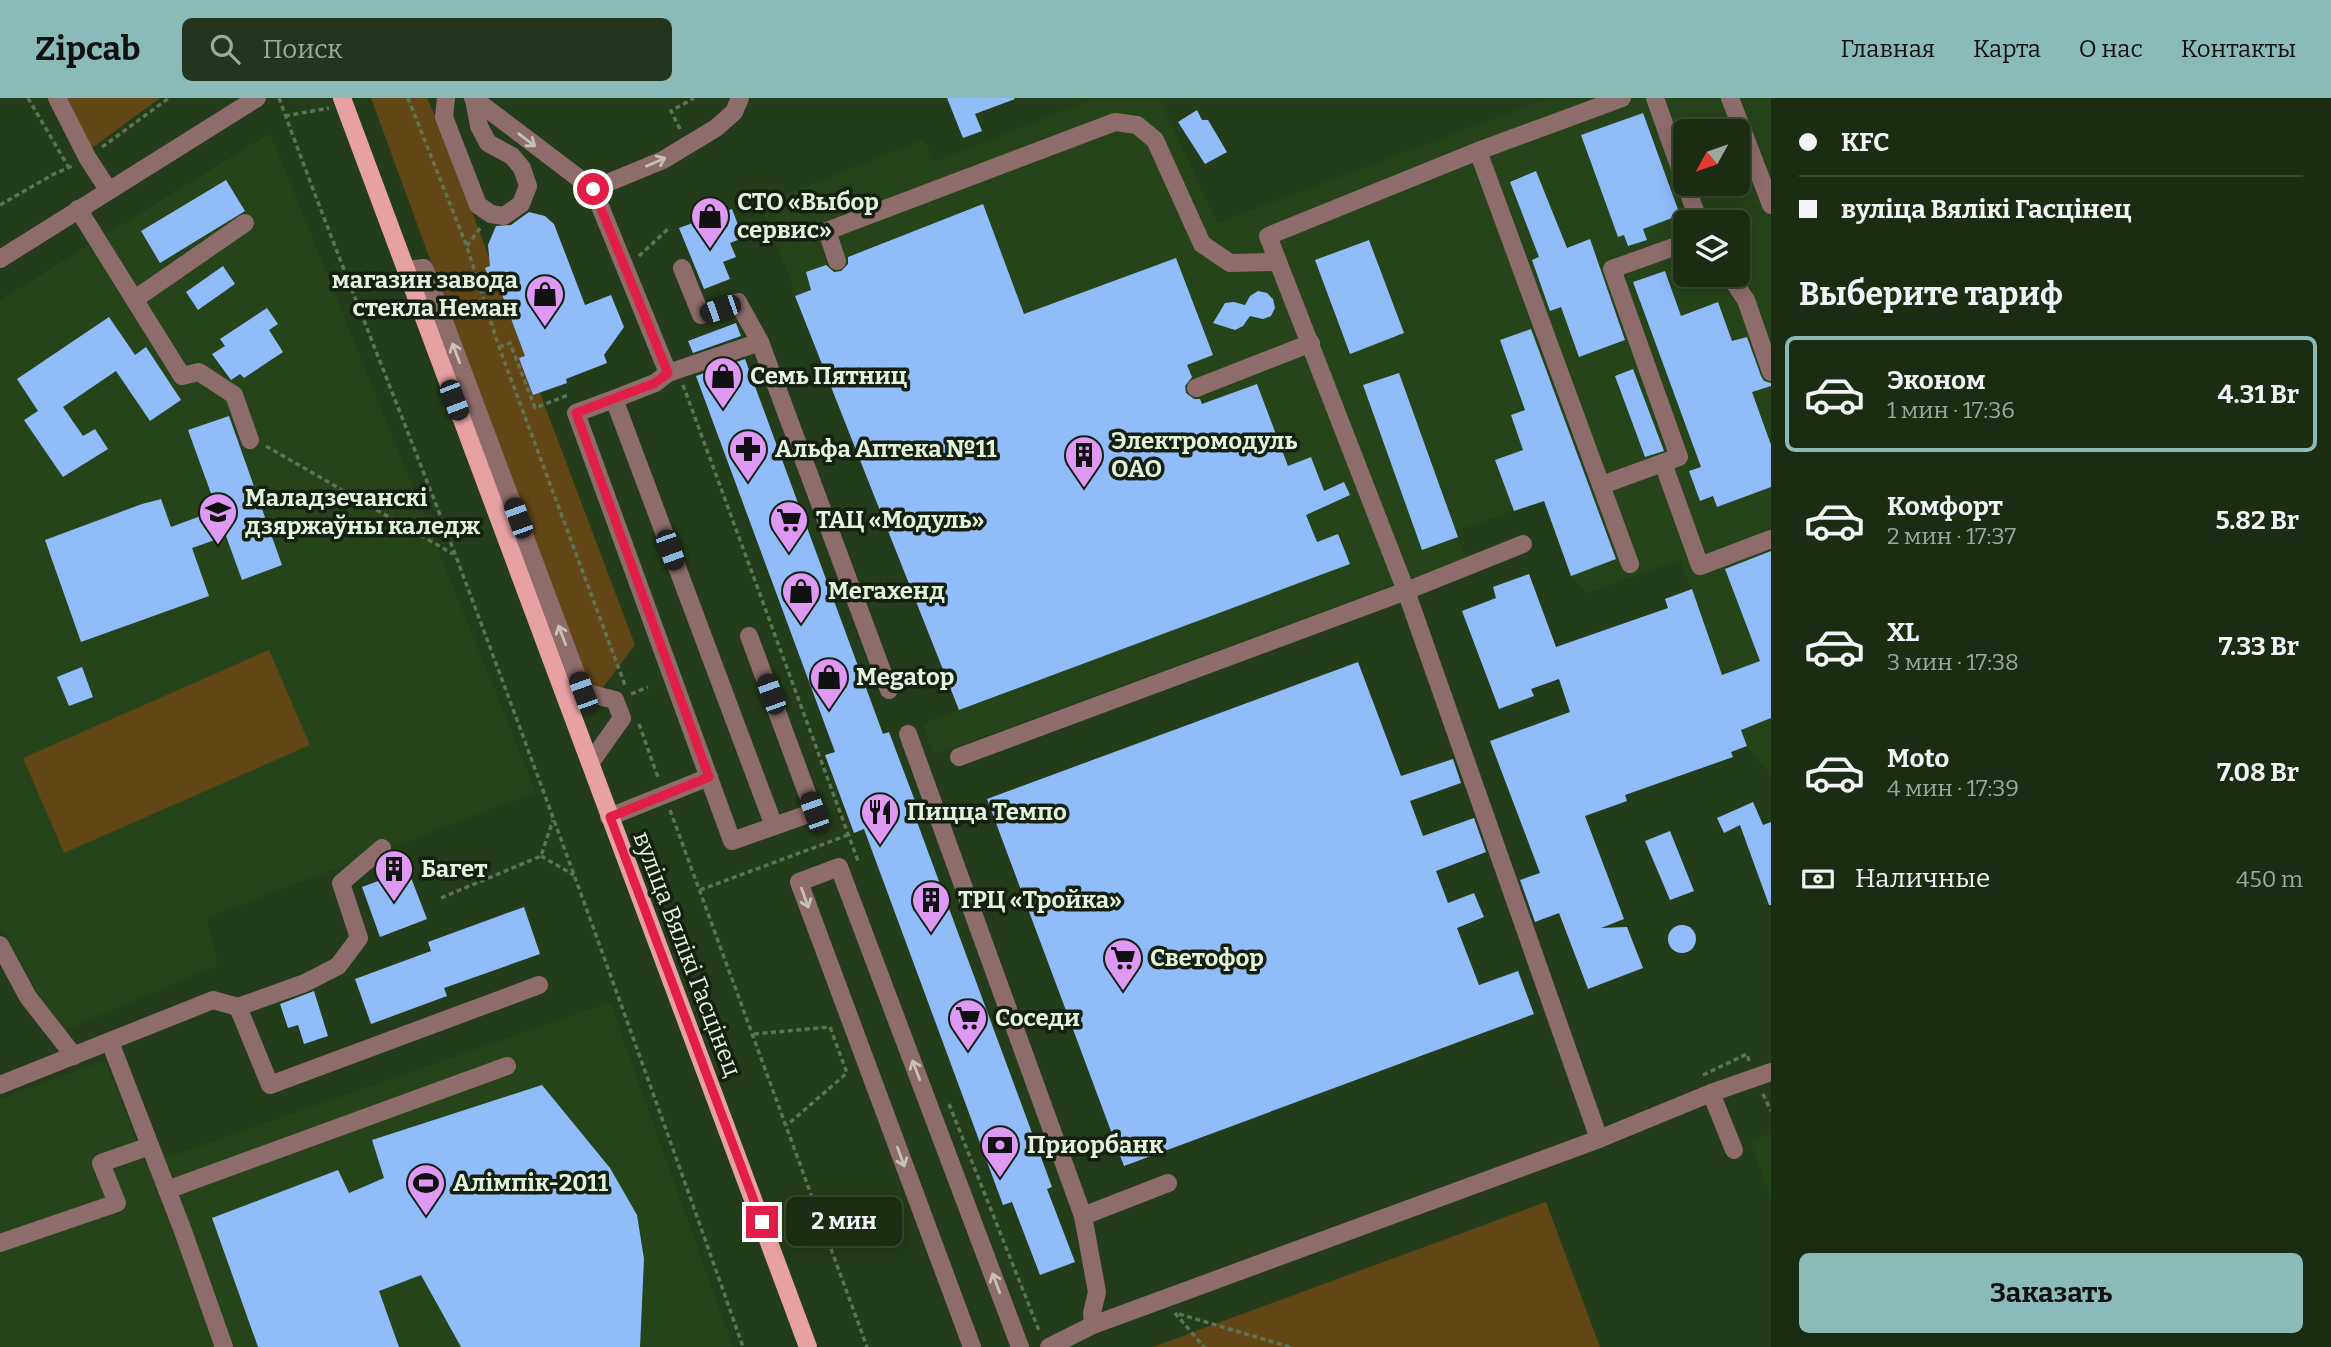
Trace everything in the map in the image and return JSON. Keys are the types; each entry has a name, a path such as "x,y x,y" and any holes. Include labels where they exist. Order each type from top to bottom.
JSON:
{"main road":[{"name":"вуліца Вялікі Гасцінец","path":"340,102 591,762 808,1347"}],"street":[{"path":"57,98 87,157 109,191"},
{"path":"0,259 257,98"},
{"path":"446,98 444,117 478,205 491,214 504,216 521,204 528,186 522,168 512,156 488,144 479,126 473,99"},
{"path":"593,189 663,160 716,128 734,112 740,98"},
{"path":"1598,1139 1406,591 1268,236 1622,98"},
{"path":"1654,98 1695,210"},
{"path":"1730,98 1771,205"},
{"path":"473,99 593,189 672,371"},
{"path":"837,261 827,231 1115,121 1137,125 1155,139 1202,244 1230,263 1277,262"},
{"path":"1478,152 1630,564"},
{"path":"78,209 182,376 199,372 234,396 250,440"},
{"path":"135,299 244,223"},
{"path":"1602,485 1679,457 1612,269 1673,247"},
{"path":"406,270 424,268 583,692 615,700 622,718 591,762"},
{"path":"682,268 701,315 738,302 760,342 889,690"},
{"path":"1737,287 1746,300 1771,372"},
{"path":"749,636 814,812 732,841 576,413 655,383 672,371 760,342"},
{"path":"1196,388 1311,343"},
{"path":"614,399 774,826"},
{"path":"1662,463 1700,566 1771,539"},
{"path":"959,757 1406,591 1523,544"},
{"path":"908,734 1083,1216 1097,1292 1092,1313 1093,1325"},
{"path":"610,817 709,777"},
{"path":"0,1085 213,1000 238,1007 305,984 338,966 359,938 341,883 382,848"},
{"path":"972,1347 799,882 839,867 1020,1347"},
{"path":"0,945 28,997 75,1056"},
{"path":"238,1007 270,1085 538,985"},
{"path":"110,1042 224,1347"},
{"path":"167,1190 507,1066"},
{"path":"1044,1340 1093,1325 1598,1139 1771,1072"},
{"path":"1711,1093 1734,1150"},
{"path":"0,1243 117,1203 101,1163 150,1146"},
{"path":"1083,1216 1168,1183"}],"path":[{"path":"28,98 69,168"},
{"path":"0,205 87,157 169,98"},
{"path":"279,98 554,818 743,1347"},
{"path":"688,145 671,111 694,98"},
{"path":"285,116 340,102"},
{"path":"467,247 491,214"},
{"path":"634,260 669,228"},
{"path":"499,347 510,343 535,408 573,394"},
{"path":"672,371 862,873"},
{"path":"250,440 268,447 455,555"},
{"path":"629,695 648,687"},
{"path":"441,898 541,856 554,818"},
{"path":"700,890 848,835"},
{"path":"541,856 575,876"},
{"path":"754,1034 830,1027 847,1073 787,1125"},
{"path":"838,1050 859,1042"},
{"path":"947,1099 1044,1340"},
{"path":"1204,1347 1173,1312 1290,1347"}],"shaded area":[{"path":"65,98 160,98 92,148"},
{"path":"371,98 427,98 635,645 592,702"},
{"path":"1096,98 1160,100 1217,223 1549,98 1771,98 1771,776 1747,746 1680,560 1587,593 1571,576 1543,501 1456,531 1466,558 934,755 922,724 959,710 761,205 924,139 934,162"},
{"name":"Маладзечанскі дзяржаўны каледж","path":"270,133 536,792 206,918 218,965 61,1032 0,926 0,300"},
{"path":"269,650 310,745 64,853 23,758"},
{"path":"610,1002 733,1347 0,1347 0,1099 105,1060 146,1165"},
{"path":"1771,1134 1771,1197 1750,1141"},
{"path":"1546,1202 1600,1347 1153,1347"}],"building":[{"path":"947,98 1015,99 975,114 982,131 963,138"},
{"path":"1197,110 1202,120 1208,120 1227,152 1205,164 1178,122"},
{"path":"1643,113 1678,210 1673,210 1673,218 1643,229 1647,240 1628,246 1624,235 1618,237 1581,135"},
{"path":"1536,171 1567,248 1590,239 1625,340 1579,357 1561,307 1550,311 1532,260 1539,257 1510,182"},
{"path":"226,180 245,211 160,263 141,231"},
{"name":"Электромодуль ОАО","path":"983,204 1024,314 1176,258 1213,355 1187,365 1192,377 1185,386 1186,393 1194,399 1200,399 1202,404 1257,384 1288,466 1311,457 1324,491 1344,482 1350,495 1306,515 1317,542 1338,534 1350,564 959,710 795,296 811,290 806,272 826,265 834,272 841,271 848,264 848,257"},
{"name":"СТО «Выбор сервис»","path":"732,209 743,238 730,243 736,257 723,262 730,279 704,289 679,228"},
{"path":"529,212 545,216 554,224 585,305 611,295 624,327 604,355 607,363 566,379 567,383 533,395 519,358 525,356 500,289 494,292 485,268 490,266 488,245 496,226 511,225"},
{"path":"1369,240 1404,333 1350,354 1315,260"},
{"path":"223,266 235,284 198,310 186,292"},
{"path":"1665,271 1681,316 1718,302 1732,341 1747,337 1761,376 1764,381 1771,383 1771,386 1752,392 1771,445 1771,487 1717,507 1713,496 1700,501 1689,471 1701,467 1633,282"},
{"path":"1258,291 1267,293 1273,299 1275,308 1271,316 1263,319 1250,316 1243,326 1235,330 1213,323 1225,303 1245,305 1250,296"},
{"path":"267,308 278,324 269,330 283,352 244,378 240,374 231,380 212,354 225,346 220,339"},
{"path":"109,317 135,355 146,347 181,400 150,421 116,371 63,407 83,436 95,429 108,449 63,477 24,420 38,411 17,379"},
{"path":"736,323 741,336 693,353 688,341"},
{"path":"1531,329 1616,559 1571,576 1544,501 1514,511 1495,460 1523,450 1511,415 1525,410 1500,340"},
{"path":"745,359 883,734 889,732 918,809 913,811 1052,1187 1047,1189 1075,1262 1040,1275 1012,1202 1003,1205 864,829 854,833 825,755 835,752 696,376"},
{"path":"1633,369 1664,451 1645,457 1615,376"},
{"path":"1399,373 1458,537 1422,550 1363,385"},
{"path":"229,416 282,565 242,580 226,536 192,548 209,596 81,642 45,540 161,499 171,527 217,510 188,430"},
{"path":"1771,551 1771,718 1741,730 1747,746 1731,752 1733,757 1625,795 1627,801 1585,816 1624,919 1601,928 1627,927 1643,968 1588,989 1559,913 1535,922 1520,880 1540,873 1490,741 1570,712 1559,679 1531,689 1534,696 1499,709 1462,611 1496,598 1493,587 1529,574 1556,647 1668,608 1665,599 1692,589 1722,675 1760,661 1725,569"},
{"path":"1358,662 1401,776 1453,759 1461,783 1410,801 1423,836 1474,818 1486,852 1436,871 1448,903 1474,893 1484,917 1457,928 1479,985 1518,971 1534,1014 1124,1166 987,799"},
{"path":"82,667 93,697 69,706 57,677"},
{"path":"1753,802 1763,825 1771,822 1771,905 1740,825 1724,833 1717,818"},
{"path":"1670,831 1694,891 1670,900 1645,841"},
{"name":"Багет","path":"408,870 427,919 380,937 362,887"},
{"path":"524,907 540,954 444,988 447,996 371,1024 355,979 431,951 428,942"},
{"path":"1682,925 1692,929 1696,939 1692,949 1682,953 1672,949 1668,939 1672,929"},
{"path":"314,991 328,1036 304,1044 298,1025 288,1028 280,1004"},
{"name":"Алімпік-2011","path":"542,1085 610,1168 637,1215 644,1259 640,1347 461,1347 421,1275 379,1291 399,1347 258,1347 212,1218 338,1170 349,1193 384,1178 372,1140"}],"place":[{"name":"СТО «Выбор сервис»","path":"710,250"},
{"name":"магазин завода стекла Неман","path":"545,328"},
{"name":"Семь Пятниц","path":"723,410"},
{"name":"Альфа Аптека №11","path":"748,483"},
{"name":"Электромодуль ОАО","path":"1084,489"},
{"name":"Маладзечанскі дзяржаўны каледж","path":"218,546"},
{"name":"ТАЦ «Модуль»","path":"789,554"},
{"name":"Мегахенд","path":"801,625"},
{"name":"Megatop","path":"829,711"},
{"name":"Пицца Темпо","path":"880,846"},
{"name":"Багет","path":"394,903"},
{"name":"ТРЦ «Тройка»","path":"931,934"},
{"name":"Светофор","path":"1123,992"},
{"name":"Соседи","path":"968,1052"},
{"name":"Приорбанк","path":"1000,1179"},
{"name":"Алімпік-2011","path":"426,1217"}],"route":[{"path":"593,189 668,373 655,383 576,413 709,777 610,817 762,1222"}]}
